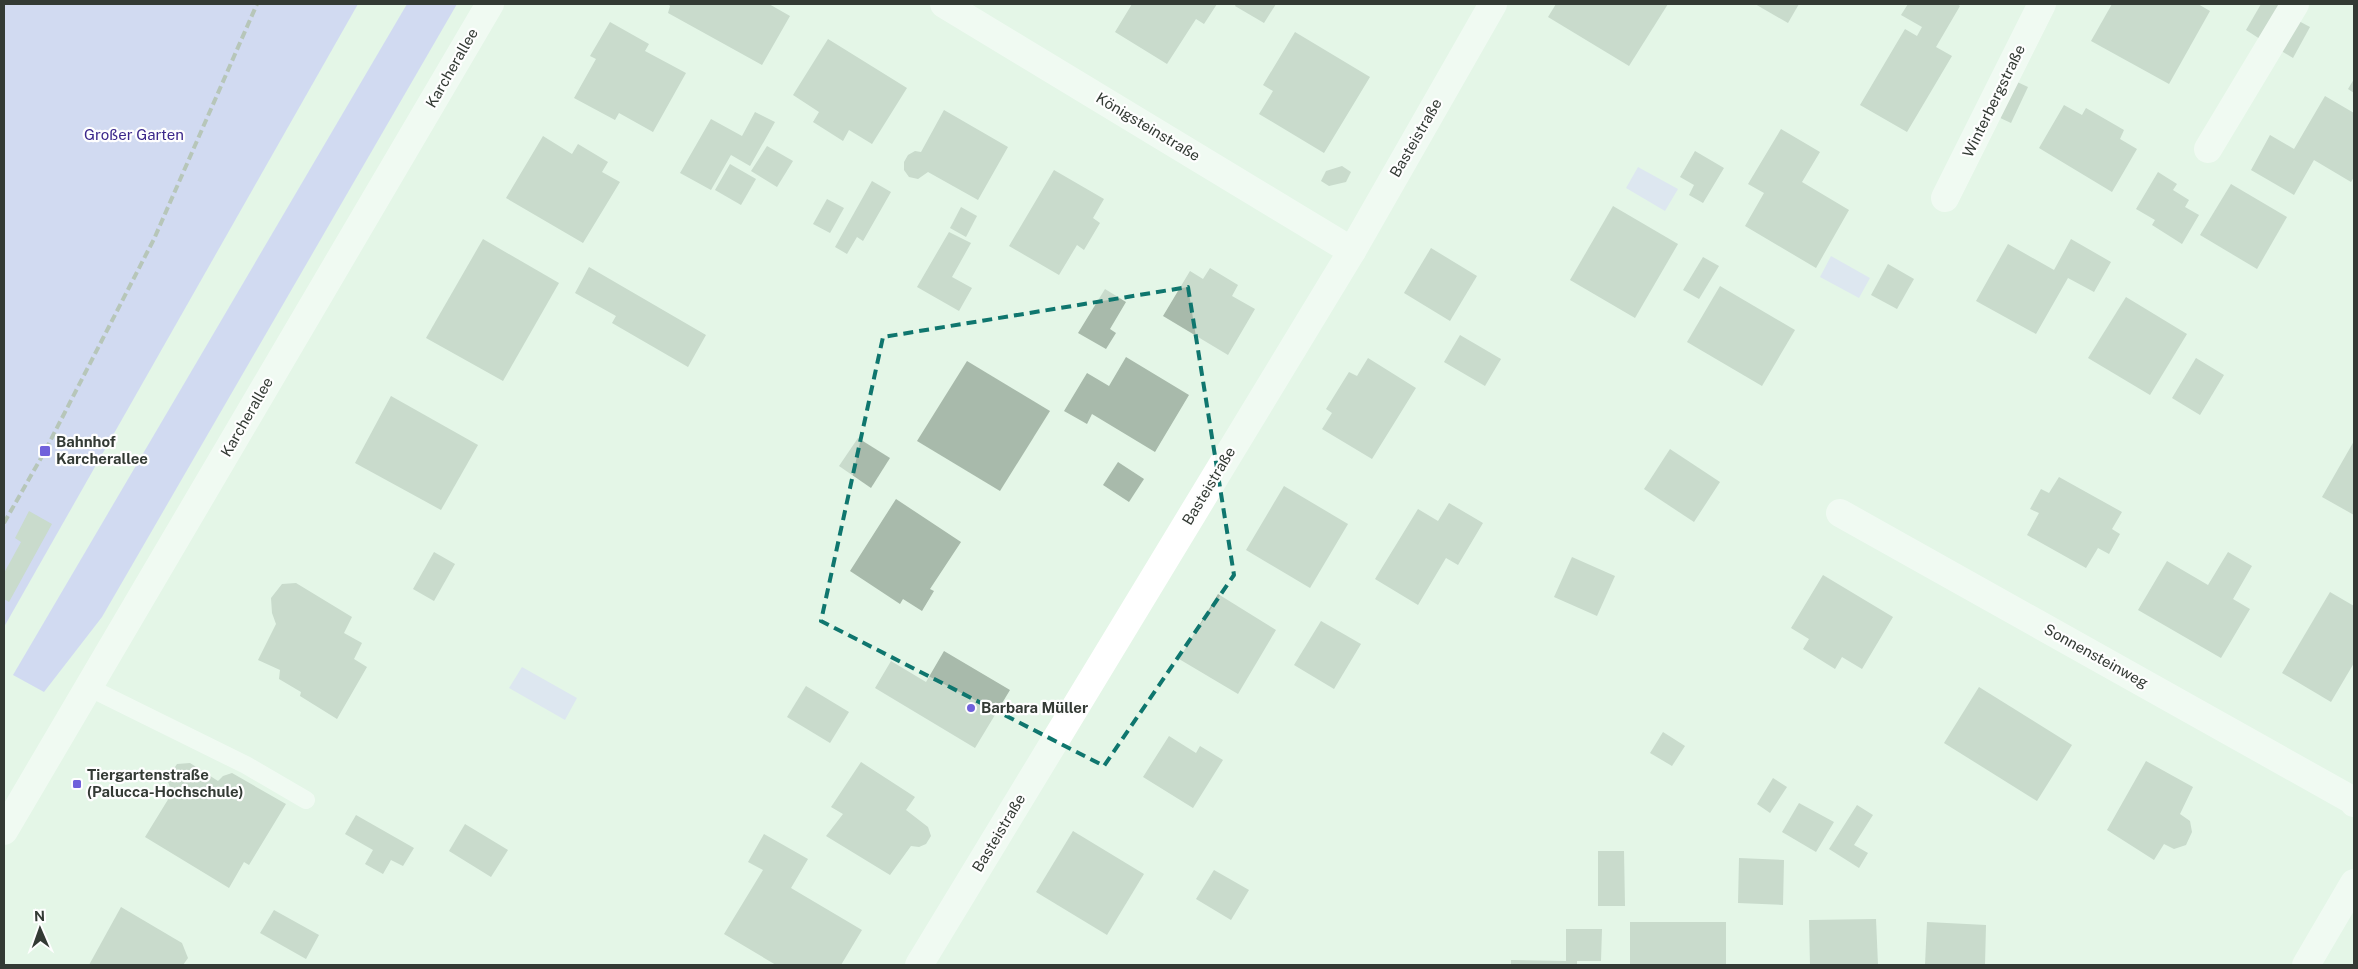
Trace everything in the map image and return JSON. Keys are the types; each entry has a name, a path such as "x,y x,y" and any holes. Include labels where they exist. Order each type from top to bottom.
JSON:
{"street":[{"name":"Karcherallee","path":"4,831 490,4"},
{"name":"Königsteinstraße","path":"944,4 1352,251"},
{"name":"Basteistraße","path":"919,965 1352,251 1493,4"},
{"name":"Winterbergstraße","path":"1945,198 2042,4"},
{"path":"2208,149 2295,4"},
{"name":"Sonnensteinweg","path":"1840,513 2353,800"},
{"path":"2306,965 2354,883"}],"lane":[{"path":"88,687 246,765 306,800"}],"highlighted area":[{"path":"1188,287 1234,575 1104,766 821,621 883,337"}],"green space":[{"name":"Großer Garten","path":"4,4 358,4 4,627"},
{"path":"407,4 457,4 102,617 44,692 13,675"}],"shaded area":[{"path":"1638,167 1678,189 1665,211 1626,188"},
{"path":"1831,256 1870,278 1859,298 1820,277"},
{"path":"522,667 577,698 565,720 509,688"}],"building":[{"path":"668,4 769,4 790,16 762,65 668,13 670,6"},
{"path":"1132,4 1217,4 1204,24 1196,19 1167,64 1115,32"},
{"path":"1236,4 1276,4 1264,23 1235,6"},
{"path":"1556,4 1668,4 1629,66 1548,17"},
{"path":"1755,4 1799,4 1788,23"},
{"path":"1908,4 1957,4 1960,6 1936,47 1952,56 1907,132 1860,105 1905,29 1917,36 1922,27 1901,15"},
{"path":"2112,4 2198,4 2210,11 2169,84 2091,41"},
{"path":"2261,4 2280,5 2260,39 2246,30"},
{"path":"2295,19 2310,27 2293,58 2278,49"},
{"path":"610,22 649,44 645,51 686,73 653,132 619,113 615,120 574,98 596,59 590,56"},
{"path":"1295,32 1370,77 1324,153 1259,114 1273,91 1263,85"},
{"path":"828,39 907,88 872,144 849,130 843,141 813,122 819,112 793,95"},
{"path":"2354,79 2354,93 2348,89"},
{"path":"2013,80 2028,87 2011,123 1996,116"},
{"path":"2325,96 2354,113 2354,177 2351,182 2314,160 2294,195 2251,170 2270,135 2294,149"},
{"path":"2064,105 2082,115 2086,108 2124,130 2120,139 2137,149 2112,192 2039,148"},
{"path":"944,110 1008,147 978,200 928,172 918,179 909,177 904,170 904,162 908,155 915,151 921,152"},
{"path":"755,112 775,122 750,166 731,155 711,190 680,173 711,119 742,136"},
{"path":"1781,129 1820,152 1802,182 1849,210 1816,268 1745,226 1764,193 1748,184"},
{"path":"543,136 572,154 578,144 608,162 602,172 620,182 583,243 506,198"},
{"path":"767,146 793,161 777,187 751,171"},
{"path":"1695,151 1724,168 1703,203 1689,195 1694,185 1680,177"},
{"path":"730,164 756,179 741,205 715,190"},
{"path":"1342,166 1351,172 1346,182 1329,186 1321,181 1326,171"},
{"path":"1054,170 1104,199 1093,218 1100,223 1084,250 1077,245 1059,275 1009,246"},
{"path":"2158,172 2177,184 2173,190 2189,200 2185,207 2199,215 2182,244 2152,225 2155,220 2136,209"},
{"path":"872,181 891,192 863,241 857,237 847,254 835,247"},
{"path":"2231,184 2287,217 2257,269 2200,235"},
{"path":"827,199 844,208 830,233 813,224"},
{"path":"1613,206 1678,244 1635,318 1570,280"},
{"path":"961,207 977,216 966,237 950,228"},
{"path":"949,232 971,243 952,277 972,288 959,311 917,287"},
{"path":"483,239 559,283 503,381 426,338"},
{"path":"2071,239 2111,262 2094,292 2068,278 2036,334 1976,301 2008,244 2054,270"},
{"path":"1431,248 1477,276 1450,321 1404,293"},
{"path":"1703,257 1719,266 1699,299 1683,290"},
{"path":"1888,264 1914,279 1897,309 1871,295"},
{"path":"589,267 706,335 688,367 612,323 616,316 575,293"},
{"path":"1210,268 1238,285 1232,296 1255,309 1228,355 1163,316 1190,271 1203,279"},
{"path":"1720,286 1795,330 1762,386 1687,342"},
{"path":"1105,289 1126,302 1110,329 1116,333 1106,349 1078,333"},
{"path":"2126,297 2187,334 2150,395 2088,358"},
{"path":"1460,335 1501,359 1485,386 1444,362"},
{"path":"1126,357 1189,395 1155,452 1092,414 1087,424 1064,411 1087,373 1109,386"},
{"path":"1368,358 1416,388 1372,459 1322,429 1332,413 1326,409 1349,372 1357,376"},
{"path":"2196,358 2224,375 2200,415 2172,398"},
{"path":"967,361 1050,411 1000,491 917,441"},
{"path":"391,396 478,445 441,510 355,463"},
{"path":"858,438 890,458 871,488 839,466"},
{"path":"2354,441 2354,515 2322,497"},
{"path":"1670,449 1720,482 1694,522 1644,489"},
{"path":"1118,462 1144,479 1129,502 1103,485"},
{"path":"2059,477 2122,512 2112,529 2120,534 2109,554 2098,548 2086,568 2027,535 2039,513 2030,509 2041,489 2049,493"},
{"path":"1284,486 1348,524 1310,588 1246,550"},
{"path":"896,499 961,542 930,589 934,591 922,611 903,599 900,604 850,571"},
{"path":"1449,503 1483,523 1458,565 1446,558 1418,605 1375,579 1418,509 1438,521"},
{"path":"29,511 52,524 9,602 4,599 4,573 21,542 15,538"},
{"path":"434,552 455,564 434,601 413,589"},
{"path":"2228,552 2252,566 2233,599 2250,609 2221,658 2138,610 2167,561 2208,585"},
{"path":"1572,557 1615,576 1597,616 1554,597"},
{"path":"1823,575 1893,617 1862,669 1842,657 1835,669 1803,649 1809,639 1791,628"},
{"path":"296,583 352,617 344,633 362,643 354,659 367,667 337,719 300,696 301,692 279,679 280,670 258,660 276,624 272,613 271,598 282,584"},
{"path":"2330,592 2354,606 2354,663 2331,702 2282,673"},
{"path":"1218,594 1276,630 1238,694 1179,659"},
{"path":"1321,621 1361,644 1334,689 1294,665"},
{"path":"944,651 1010,690 975,748 875,688 891,661 926,682"},
{"path":"806,686 849,712 830,743 787,717"},
{"path":"1979,687 2072,745 2037,801 1944,743"},
{"path":"1663,732 1685,746 1672,766 1650,753"},
{"path":"1169,736 1196,753 1200,746 1223,760 1193,808 1143,777"},
{"path":"2146,761 2193,787 2180,814 2190,821 2192,832 2186,845 2174,849 2164,844 2154,860 2107,830"},
{"path":"861,762 915,797 906,810 928,827 931,836 926,844 919,847 911,846 890,875 826,836 843,814 831,807"},
{"path":"190,763 218,781 223,776 232,773 286,804 249,865 244,862 229,888 145,837 172,793 167,779 177,764"},
{"path":"1773,778 1787,787 1770,813 1757,804"},
{"path":"1799,803 1834,822 1816,852 1782,832"},
{"path":"1857,805 1873,815 1854,845 1868,853 1859,868 1829,849"},
{"path":"356,815 414,848 403,866 391,860 383,874 365,864 373,850 345,834"},
{"path":"465,824 508,850 491,877 449,851"},
{"path":"1073,831 1144,874 1107,935 1036,892"},
{"path":"764,834 808,859 791,888 862,930 841,965 776,965 724,934 763,870 748,862"},
{"path":"1598,851 1624,851 1625,906 1598,906"},
{"path":"1739,858 1784,860 1783,905 1738,903"},
{"path":"1214,870 1249,890 1231,920 1196,899"},
{"path":"121,907 182,943 188,958 183,965 89,965"},
{"path":"274,910 319,935 306,959 260,933"},
{"path":"1876,919 1878,965 1810,965 1809,920"},
{"path":"1630,922 1726,922 1726,965 1630,965"},
{"path":"1927,922 1986,925 1985,965 1925,965"},
{"path":"1566,929 1602,929 1601,961 1577,961 1577,965 1511,965 1511,960 1566,961"}],"railway":[{"path":"4,523 45,451 154,239 257,4"}],"place":[{"name":"Bahnhof Karcherallee","path":"45,451"},
{"name":"Barbara Müller","path":"971,708"},
{"name":"Tiergartenstraße (Palucca-Hochschule)","path":"77,784"}]}
